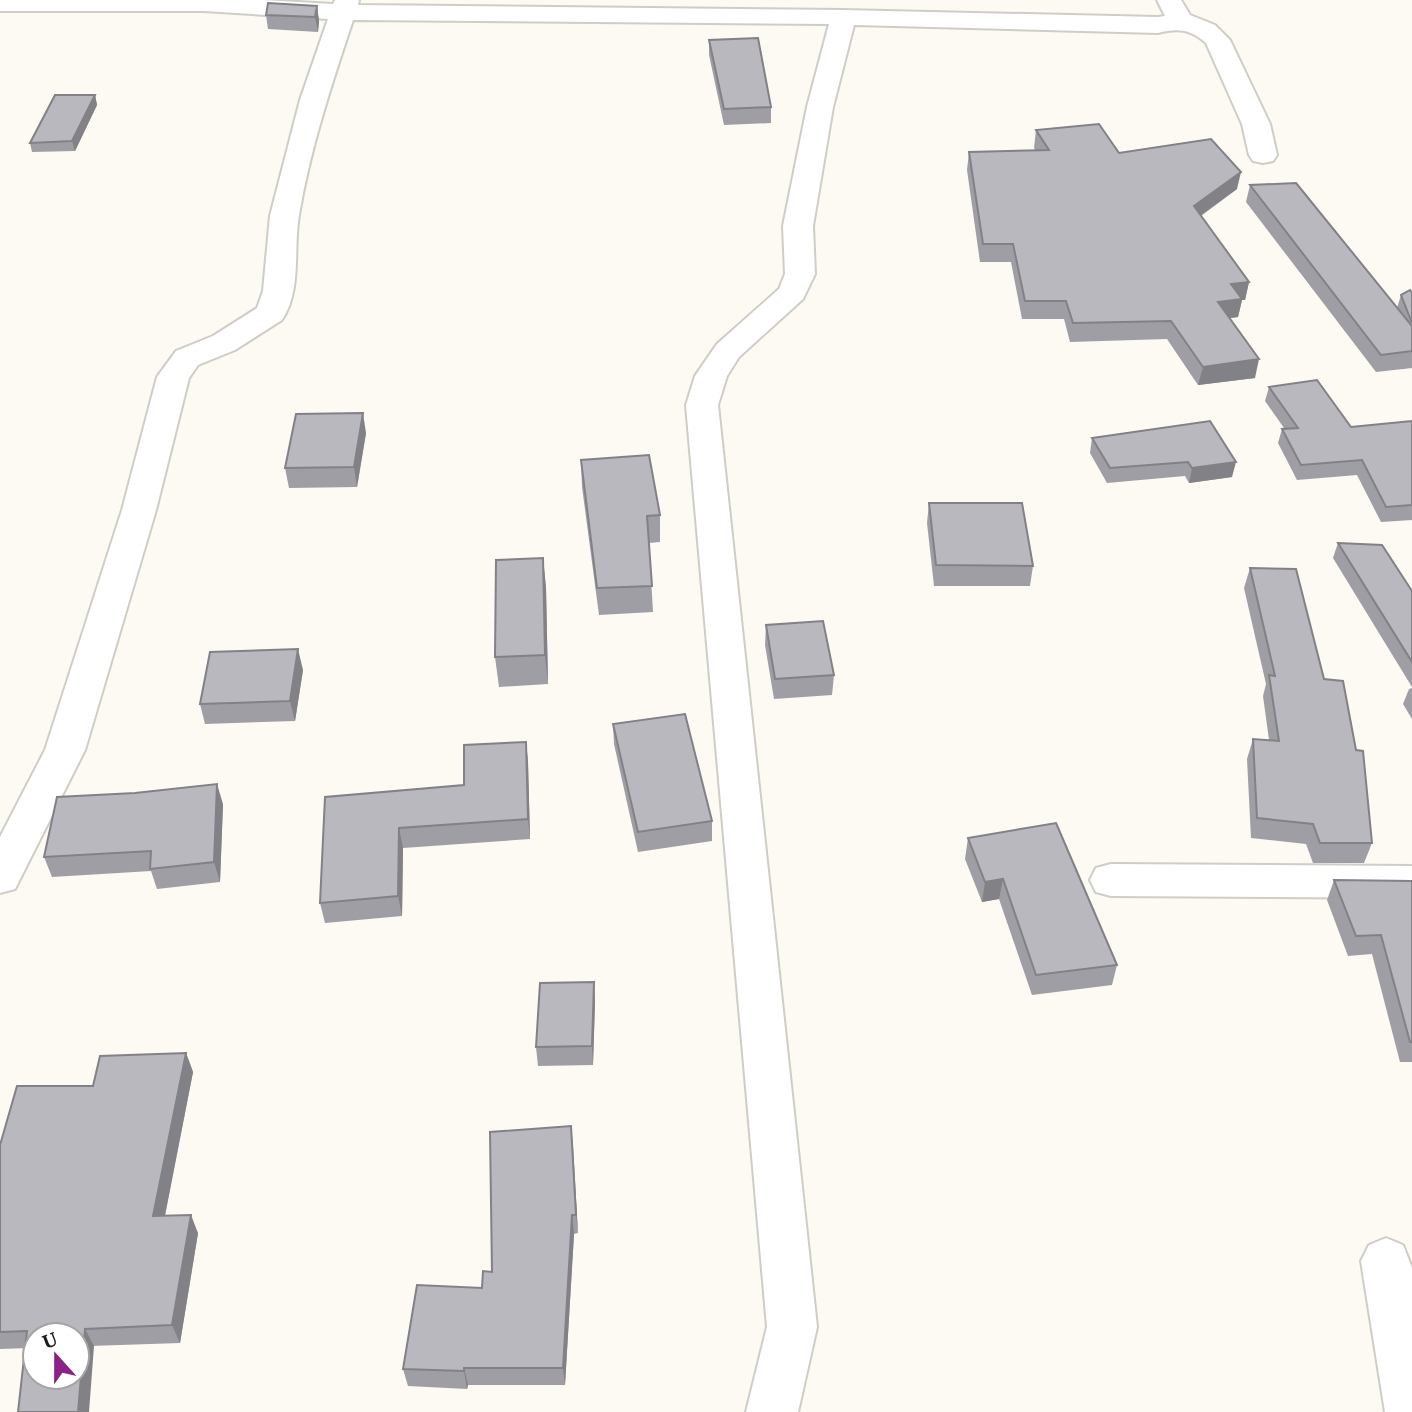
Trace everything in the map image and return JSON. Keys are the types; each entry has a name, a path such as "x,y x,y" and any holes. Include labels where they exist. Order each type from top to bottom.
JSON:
{"street":[{"path":"0,4 345,6 1158,25 1174,10 1217,40 1256,124 1263,155"},
{"path":"0,877 65,750 139,510 173,377 187,358 224,343 271,313 278,291 284,216 313,100 345,6"},
{"path":"772,1412 792,1327 702,405 711,376 728,351 792,293 800,274 798,226 820,107 843,17"},
{"path":"1111,880 1412,882"},
{"path":"1386,1261 1411,1412"}],"building":[{"path":"268,3 317,6 315,17 266,15"},
{"path":"758,38 771,107 724,109 709,40"},
{"path":"55,95 95,95 72,141 30,143"},
{"path":"1099,124 1119,153 1211,139 1241,172 1194,206 1249,282 1231,284 1242,299 1218,302 1259,359 1203,367 1171,321 1073,323 1066,301 1025,301 1013,244 983,244 969,152 1049,150 1036,130"},
{"path":"1296,183 1412,326 1412,351 1381,355 1250,185"},
{"path":"1410,290 1412,293 1412,323 1401,295"},
{"path":"1317,380 1351,427 1412,421 1412,505 1386,507 1362,460 1301,465 1282,429 1298,428 1269,387"},
{"path":"363,413 354,467 285,468 296,414"},
{"path":"1210,421 1236,462 1192,468 1188,462 1110,468 1092,438"},
{"path":"649,455 660,515 647,516 652,586 597,588 581,460"},
{"path":"929,503 1022,503 1033,566 936,565"},
{"path":"1338,543 1382,545 1412,591 1412,662"},
{"path":"543,558 545,655 495,657 496,560"},
{"path":"1250,568 1296,569 1324,679 1343,681 1356,750 1363,751 1372,843 1320,843 1313,824 1257,818 1253,739 1279,741 1269,675 1275,676"},
{"path":"823,621 834,675 775,679 766,625"},
{"path":"298,649 290,701 200,704 210,652"},
{"path":"685,714 712,821 638,832 613,724"},
{"path":"526,742 528,819 399,828 398,896 320,903 325,797 464,785 464,745"},
{"path":"217,784 214,862 150,869 151,851 44,857 57,797 135,793"},
{"path":"1056,823 1117,965 1036,975 1003,879 985,882 968,838"},
{"path":"1334,880 1412,881 1412,1042 1381,935 1356,936"},
{"path":"594,982 592,1046 536,1047 540,983"},
{"path":"186,1053 153,1216 191,1215 172,1325 91,1329 91,1321 21,1321 21,1331 0,1332 0,1145 17,1086 93,1086 100,1056"},
{"path":"571,1126 576,1215 572,1215 563,1368 464,1368 464,1371 403,1369 417,1285 482,1288 483,1271 492,1272 490,1132"},
{"path":"21,1385 21,1391 80,1391 78,1412 18,1412"}]}
